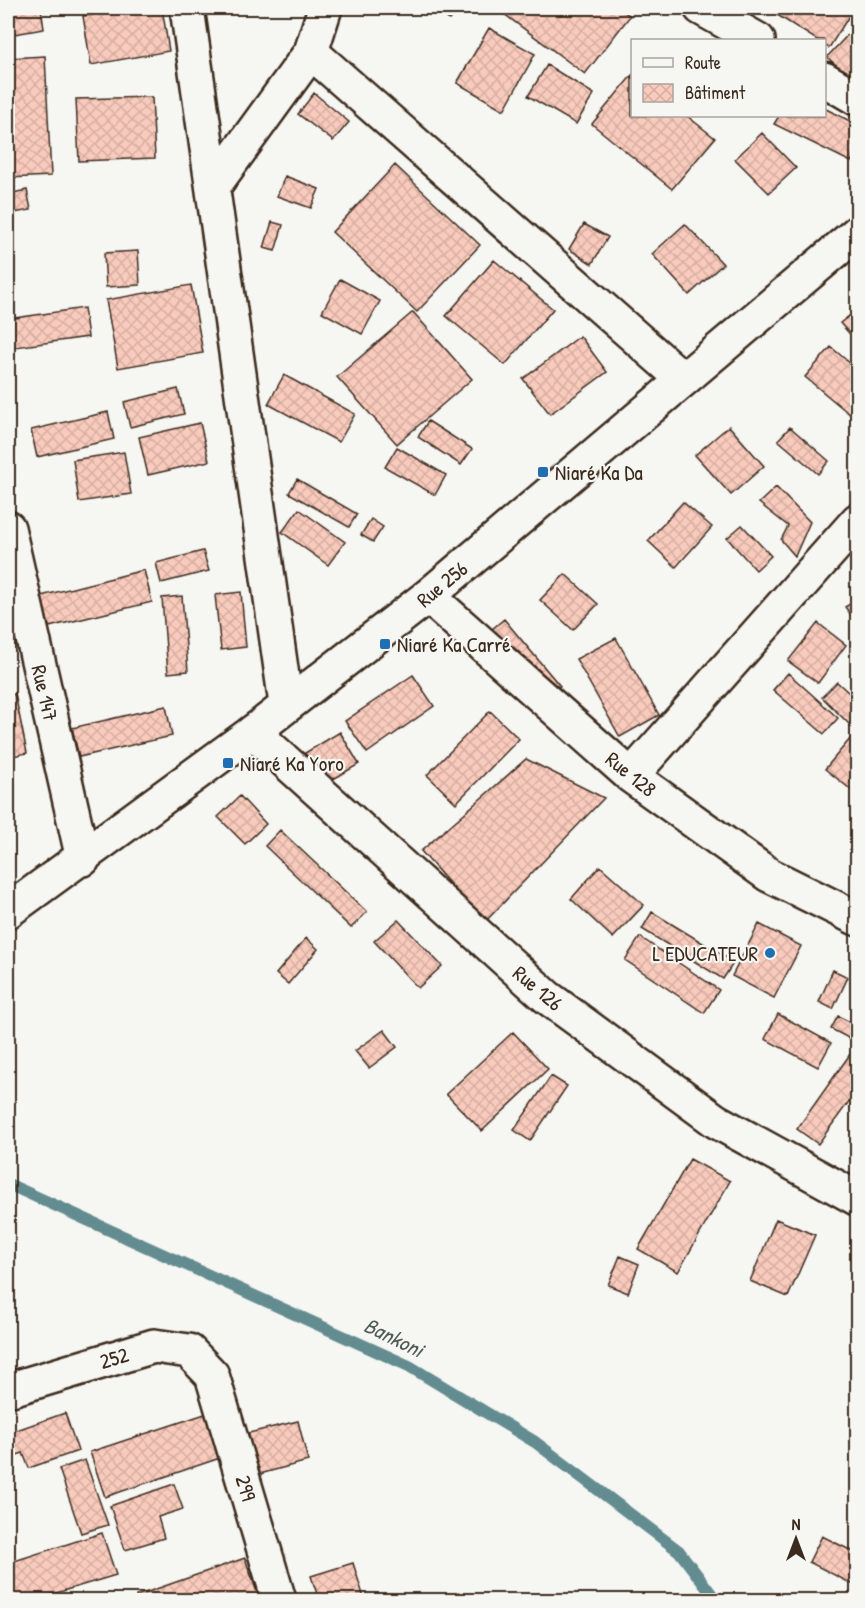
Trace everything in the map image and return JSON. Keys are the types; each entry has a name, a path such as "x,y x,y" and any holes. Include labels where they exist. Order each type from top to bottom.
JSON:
{"street":[{"path":"187,8 286,704"},
{"path":"213,187 311,52 325,8"},
{"path":"701,8 756,39"},
{"path":"311,52 683,379"},
{"path":"826,81 858,99"},
{"name":"Rue 256","path":"8,911 83,859 253,732 286,704 429,596 858,232"},
{"path":"631,776 858,520"},
{"name":"Rue 147","path":"8,528 83,859"},
{"name":"Rue 128","path":"429,596 631,776 769,875 858,919"},
{"name":"Rue 126","path":"253,732 547,997 716,1121 858,1199"},
{"name":"252","path":"8,1390 154,1346 189,1351 212,1375"},
{"name":"299","path":"212,1375 279,1600"}],"building":[{"path":"41,8 44,29 8,35 8,10"},
{"path":"136,8 162,8 169,51 91,65 83,16"},
{"path":"435,8 461,8 449,20"},
{"path":"496,8 619,8 630,16 585,74"},
{"path":"777,8 854,8 829,48 826,46 826,39 815,39 774,13"},
{"path":"858,24 858,85 827,57"},
{"path":"489,28 535,54 504,110 457,83"},
{"path":"45,56 51,176 8,178 8,58"},
{"path":"547,65 594,94 576,124 528,96"},
{"path":"631,76 631,117 688,117 715,138 672,189 592,124"},
{"path":"314,93 349,122 333,141 298,114"},
{"path":"152,97 155,158 79,161 76,99"},
{"path":"826,109 858,125 858,150 851,162 774,124 778,117 826,117"},
{"path":"762,133 796,168 769,193 735,159"},
{"path":"395,165 480,245 417,312 332,232"},
{"path":"285,176 319,189 311,208 277,196"},
{"path":"27,190 31,210 8,214 8,194"},
{"path":"272,222 283,225 275,251 264,248"},
{"path":"584,224 608,237 592,264 569,249"},
{"path":"685,224 723,264 689,295 652,254"},
{"path":"138,251 140,285 106,287 104,253"},
{"path":"494,260 553,309 505,365 446,316"},
{"path":"340,279 380,301 362,334 322,312"},
{"path":"191,285 203,353 118,368 106,300"},
{"path":"84,308 88,337 8,348 8,319"},
{"path":"858,309 858,343 840,323"},
{"path":"413,312 472,379 397,444 337,377"},
{"path":"580,336 607,372 550,414 523,379"},
{"path":"831,347 858,370 858,421 805,377"},
{"path":"284,375 355,414 339,442 268,404"},
{"path":"178,389 184,414 130,427 124,402"},
{"path":"108,412 114,439 37,457 31,430"},
{"path":"428,421 472,449 461,465 418,437"},
{"path":"200,423 209,461 148,475 139,437"},
{"path":"729,426 764,466 731,495 695,455"},
{"path":"790,427 829,461 818,474 778,440"},
{"path":"397,447 446,475 435,495 385,467"},
{"path":"124,452 131,494 79,502 73,460"},
{"path":"297,479 357,514 349,527 289,493"},
{"path":"776,487 810,522 795,556 781,540 788,526 759,503"},
{"path":"683,502 712,527 676,567 648,541"},
{"path":"299,509 345,542 328,565 282,532"},
{"path":"371,519 383,527 373,542 361,535"},
{"path":"742,525 771,556 756,570 727,538"},
{"path":"203,551 209,571 161,583 156,563"},
{"path":"144,570 152,602 49,627 41,596"},
{"path":"565,574 598,604 573,630 540,600"},
{"path":"241,592 246,647 221,650 215,595"},
{"path":"182,596 188,671 168,673 162,598"},
{"path":"858,599 858,624 845,607"},
{"path":"504,619 560,686 549,695 492,629"},
{"path":"818,623 846,645 818,683 788,661"},
{"path":"616,638 659,715 620,737 576,659"},
{"path":"788,673 838,718 824,734 773,690"},
{"path":"413,675 434,706 367,753 345,721"},
{"path":"837,682 858,701 858,721 852,727 822,697"},
{"path":"15,694 27,753 8,757 8,696"},
{"path":"166,706 172,736 79,757 72,728"},
{"path":"490,711 519,739 456,803 427,775"},
{"path":"340,732 359,764 325,784 305,753"},
{"path":"856,732 858,788 854,792 825,769"},
{"path":"526,759 604,798 484,923 421,851"},
{"path":"240,796 266,824 245,844 218,817"},
{"path":"280,830 367,912 351,928 265,846"},
{"path":"600,866 644,905 613,938 571,899"},
{"path":"652,912 734,962 723,979 642,929"},
{"path":"398,920 442,966 418,988 374,941"},
{"path":"759,924 801,946 774,998 732,976"},
{"path":"640,937 719,990 704,1013 625,960"},
{"path":"306,938 318,949 288,984 276,974"},
{"path":"833,970 848,977 833,1009 819,1002"},
{"path":"778,1014 831,1043 818,1067 765,1039"},
{"path":"838,1016 858,1026 858,1043 831,1029"},
{"path":"384,1030 397,1047 369,1068 355,1051"},
{"path":"513,1032 548,1069 482,1131 446,1094"},
{"path":"853,1050 858,1053 858,1089 818,1144 797,1129"},
{"path":"551,1076 567,1086 530,1141 514,1130"},
{"path":"690,1159 730,1181 678,1272 638,1249"},
{"path":"776,1219 815,1235 788,1297 750,1281"},
{"path":"620,1256 639,1264 628,1293 608,1285"},
{"path":"65,1413 78,1451 29,1468 23,1453 8,1458 8,1433"},
{"path":"208,1413 223,1457 105,1497 90,1452"},
{"path":"298,1421 308,1461 256,1475 245,1434"},
{"path":"85,1460 108,1525 81,1533 59,1469"},
{"path":"174,1484 183,1509 158,1517 164,1538 125,1550 110,1506"},
{"path":"102,1533 116,1575 33,1600 8,1600 8,1563"},
{"path":"822,1536 858,1554 858,1587 809,1562"},
{"path":"245,1558 259,1598 137,1600 136,1596"},
{"path":"353,1563 364,1598 319,1600 311,1576"}],"waterway":[{"name":"Bankoni","path":"8,1184 409,1366 535,1442 679,1551 716,1600"}],"place":[{"name":"Niaré Ka Da","path":"543,472"},
{"name":"Niaré Ka Carré","path":"385,644"},
{"name":"Niaré Ka Yoro","path":"228,763"},
{"name":"L EDUCATEUR","path":"770,953"}]}
